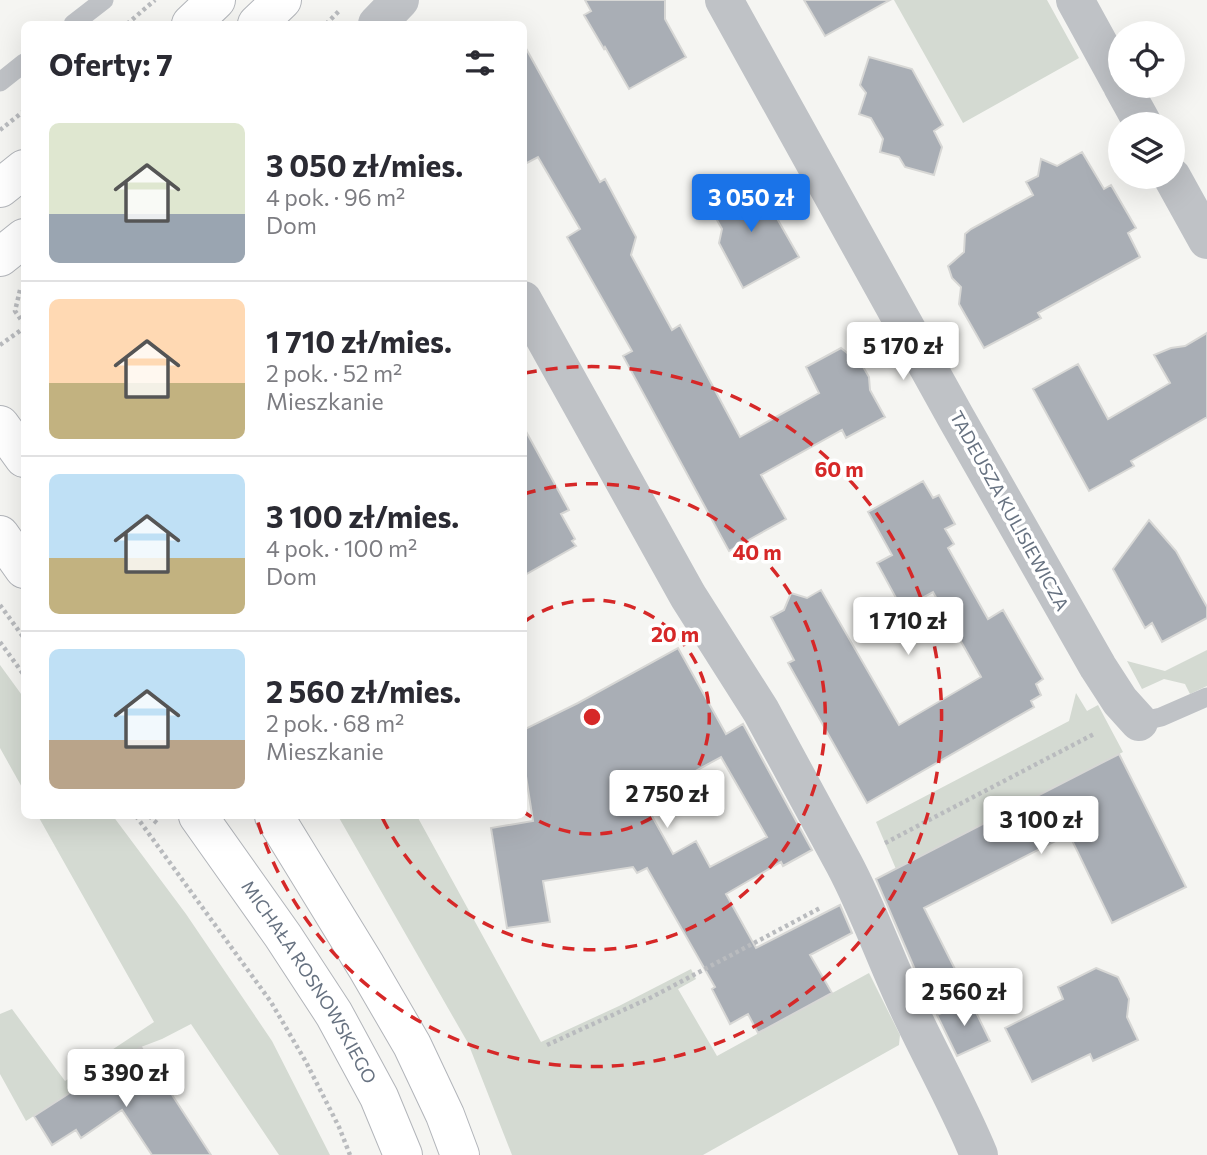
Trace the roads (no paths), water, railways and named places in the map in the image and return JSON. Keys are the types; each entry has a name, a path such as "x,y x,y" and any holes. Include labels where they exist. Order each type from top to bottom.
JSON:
{"street":[{"path":"194,21 216,0"},
{"path":"260,21 282,0"},
{"path":"380,21 400,0"},
{"name":"TADEUSZA KULISIEWICZA","path":"724,0 1098,667 1119,701 1135,718"},
{"path":"1075,0 1108,60"},
{"path":"0,188 21,171"},
{"path":"1179,189 1207,240"},
{"path":"10,271 21,245"},
{"path":"527,306 688,596 761,711 857,888 907,1004 979,1155"},
{"path":"0,425 21,454"},
{"path":"0,534 21,565"},
{"name":"MICHAŁA ROSNOWSKIEGO","path":"200,819 283,936 334,1014 379,1097 403,1155"},
{"path":"276,819 412,1045 445,1115 460,1155"}],"lane":[{"path":"77,21 104,0"},
{"path":"0,82 21,65"},
{"path":"1135,718 1161,717 1207,697"}]}
